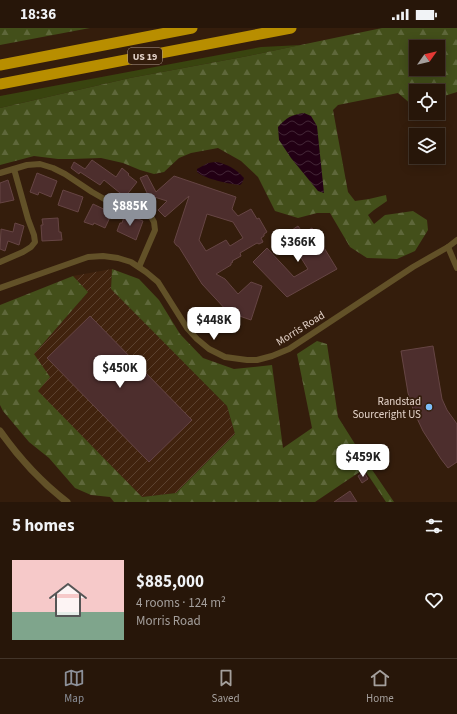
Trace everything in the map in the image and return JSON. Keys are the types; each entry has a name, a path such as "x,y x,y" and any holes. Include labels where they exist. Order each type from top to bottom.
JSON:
{"highway":[{"name":"US 19","path":"0,65 192,28"},
{"name":"US 19","path":"0,84 291,28"}],"street":[{"path":"0,172 27,164 40,164 53,168 106,200 144,210 150,215 154,222 155,230 139,267"},
{"path":"0,262 23,252 31,247 35,242 14,169"},
{"name":"Morris Road","path":"0,288 88,256 118,258 131,262 158,282 187,328 209,349 225,357 252,360 272,356 289,349 457,240"},
{"path":"457,247 448,247 457,268"},
{"path":"0,431 12,448 34,472 67,502"}],"shaded area":[{"path":"112,269 111,289 227,406 235,434 176,493 142,497 37,391 34,354 88,292 73,276"}],"green space":[{"path":"0,28 90,28 0,45"},
{"path":"382,28 457,28 457,92 445,96 445,84 409,84 409,102 398,93 338,105 333,110 348,192 355,201 386,195 387,201 368,215 374,224 385,215 413,211 427,220 428,230 415,251 397,259 367,258 350,247 330,213 317,213 298,218 275,211 258,177 241,161 218,148 191,153 179,158 164,172 154,174 123,163 101,158 58,159 34,156 0,165 0,108 130,78 248,56"},
{"path":"301,45 130,78 0,108 0,96 261,47"},
{"path":"112,269 139,279 159,300 180,334 203,358 234,369 272,365 283,448 312,428 297,354 317,341 327,344 338,417 394,502 386,502 364,469 315,502 114,502 110,497 91,495 75,488 49,458 29,442 3,411 0,405 0,305 73,276 88,292 34,354 50,377 38,391 142,497 176,493 235,434 227,406 111,289"}],"water":[{"path":"304,113 311,116 317,126 324,193 318,191 291,158 279,140 278,127 290,117"},
{"path":"215,162 227,165 238,172 244,178 242,183 240,185 211,179 197,172 197,169 208,163"}],"building":[{"path":"92,160 116,177 122,168 137,182 125,197 104,180 100,185 71,168 74,162 85,169"},
{"path":"37,173 57,181 51,197 39,192 38,195 30,192"},
{"path":"147,175 156,192 174,176 236,197 232,209 238,216 251,209 257,219 259,218 267,232 261,238 263,242 259,244 257,243 240,253 241,256 232,261 233,262 231,265 216,274 225,279 238,294 251,282 262,286 251,320 228,312 202,284 179,247 174,242 189,196 165,217 158,210 167,201 148,195 140,178","holes":["207,214 233,222 243,238 230,246 226,240 206,251 199,240"]},
{"path":"8,180 14,200 0,203 0,183"},
{"path":"63,190 83,197 78,212 58,205"},
{"path":"93,204 112,213 105,228 94,223 93,225 84,222"},
{"path":"125,214 143,221 136,240 117,231"},
{"path":"58,218 59,232 61,232 62,240 42,241 42,219"},
{"path":"15,223 24,226 19,245 8,241 5,251 0,249 1,229 13,232"},
{"path":"298,226 303,233 312,228 337,269 287,297 253,262 267,248 294,277 308,269 286,234"},
{"path":"90,316 192,420 149,462 47,358"},
{"name":"Randstad Sourceright US","path":"433,346 442,399 447,410 457,424 457,462 448,468 423,431 414,412 408,393 401,351"},
{"path":"364,472 368,479 362,483 358,476"},
{"path":"350,491 357,502 334,502"}],"place":[{"name":"Randstad Sourceright US","path":"429,407"}]}
